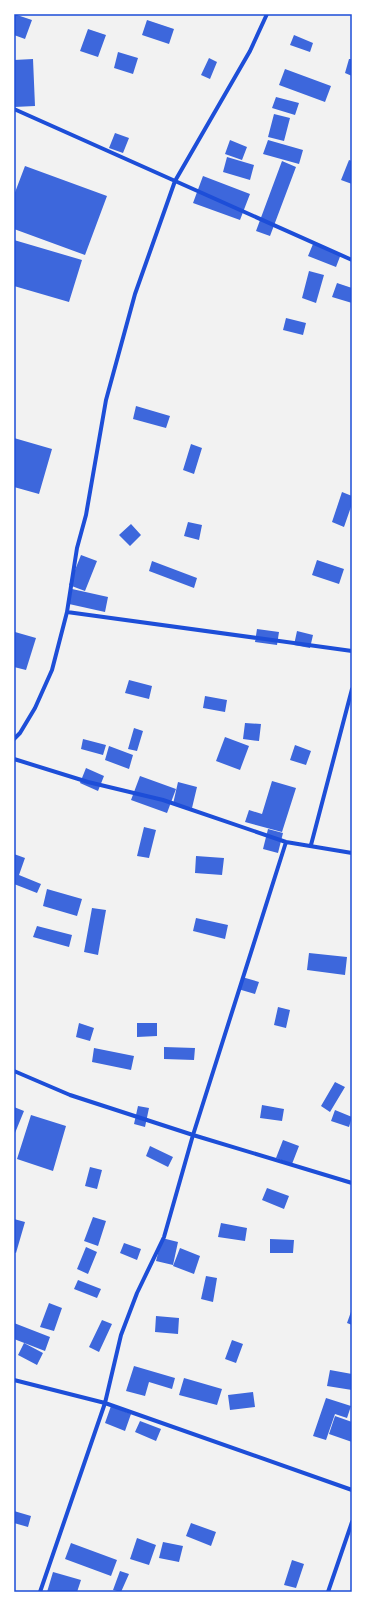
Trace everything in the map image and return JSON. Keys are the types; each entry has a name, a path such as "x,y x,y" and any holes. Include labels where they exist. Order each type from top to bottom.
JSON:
{"street":[{"path":"14,739 20,733 35,708 52,670 67,612 77,548 86,515 106,400 135,294 176,181 250,51 267,14"},
{"path":"14,109 352,260"},
{"path":"67,612 352,651"},
{"path":"311,845 352,689"},
{"path":"14,758 88,782 163,800 286,842 352,853"},
{"path":"40,1592 105,1403 121,1335 137,1293 164,1237 193,1135 286,842"},
{"path":"14,1071 70,1095 193,1135 352,1183"},
{"path":"14,1380 105,1403 352,1490"},
{"path":"328,1592 352,1522"}],"building":[{"path":"14,14 32,20 25,39 14,35"},
{"path":"147,20 174,29 169,44 142,35"},
{"path":"88,29 106,35 98,57 80,51"},
{"path":"294,35 313,43 310,52 290,45"},
{"path":"118,52 138,58 133,74 114,68"},
{"path":"209,58 217,62 210,79 201,75"},
{"path":"33,59 35,106 14,107 14,60"},
{"path":"349,59 352,59 352,76 345,73"},
{"path":"285,69 331,86 325,102 279,85"},
{"path":"276,97 299,103 295,115 272,108"},
{"path":"274,114 290,118 284,141 268,137"},
{"path":"115,133 129,138 123,153 109,148"},
{"path":"230,140 247,147 242,160 225,154"},
{"path":"268,140 303,150 299,164 263,154"},
{"path":"227,157 254,165 250,180 223,172"},
{"path":"349,160 352,161 352,184 341,180"},
{"path":"282,161 296,167 270,236 256,231"},
{"path":"25,166 107,196 85,255 14,229 14,195"},
{"path":"203,176 250,194 240,220 193,203"},
{"path":"14,240 82,260 69,302 14,286"},
{"path":"313,244 341,254 336,267 308,256"},
{"path":"309,271 324,275 316,303 302,298"},
{"path":"337,283 352,288 352,303 332,297"},
{"path":"286,318 306,323 303,335 283,330"},
{"path":"136,406 170,416 166,428 133,419"},
{"path":"14,438 52,449 39,494 14,487"},
{"path":"191,444 202,448 194,474 183,470"},
{"path":"342,492 352,496 352,504 344,527 332,522"},
{"path":"188,522 202,525 199,540 184,536"},
{"path":"131,524 141,535 130,546 119,535"},
{"path":"81,555 97,561 85,591 69,585"},
{"path":"317,560 344,569 339,584 312,575"},
{"path":"152,561 197,578 194,588 149,571"},
{"path":"72,589 108,597 105,612 69,604"},
{"path":"257,629 279,632 277,645 255,642"},
{"path":"297,631 313,635 310,648 294,645"},
{"path":"15,632 36,638 26,670 14,667"},
{"path":"129,680 152,686 149,699 125,693"},
{"path":"205,696 227,700 225,712 203,708"},
{"path":"245,723 261,724 259,741 243,739"},
{"path":"134,728 143,731 137,751 128,749"},
{"path":"225,737 249,746 240,770 216,761"},
{"path":"83,739 106,745 103,755 81,749"},
{"path":"295,745 311,751 306,765 290,760"},
{"path":"109,746 133,755 129,769 105,760"},
{"path":"86,768 104,776 98,791 80,783"},
{"path":"140,776 176,789 167,813 131,800"},
{"path":"272,781 296,788 282,832 245,822 249,810 262,814"},
{"path":"178,782 197,787 192,808 173,804"},
{"path":"144,827 156,830 149,858 137,856"},
{"path":"268,829 283,833 278,853 263,849"},
{"path":"14,854 25,858 19,875 41,884 37,893 14,884"},
{"path":"196,856 224,858 222,875 195,873"},
{"path":"47,889 82,899 77,916 43,906"},
{"path":"92,908 106,910 98,955 84,952"},
{"path":"196,918 228,925 225,939 193,931"},
{"path":"37,926 72,935 69,947 33,937"},
{"path":"309,953 347,957 345,975 307,970"},
{"path":"242,977 259,982 255,994 238,989"},
{"path":"278,1007 290,1010 286,1028 274,1025"},
{"path":"79,1023 94,1028 90,1041 76,1037"},
{"path":"137,1023 157,1023 157,1036 137,1037"},
{"path":"164,1047 195,1048 194,1060 164,1059"},
{"path":"94,1048 134,1056 131,1070 92,1062"},
{"path":"335,1082 345,1087 330,1112 321,1106"},
{"path":"262,1105 284,1109 282,1121 260,1118"},
{"path":"138,1106 149,1108 145,1127 134,1124"},
{"path":"14,1107 24,1111 15,1133 14,1133"},
{"path":"335,1110 352,1117 349,1127 331,1121"},
{"path":"31,1115 66,1126 53,1171 17,1159"},
{"path":"283,1140 299,1146 292,1164 276,1158"},
{"path":"150,1146 173,1157 168,1167 146,1156"},
{"path":"90,1167 102,1170 97,1189 85,1186"},
{"path":"267,1188 289,1196 284,1209 262,1200"},
{"path":"93,1217 106,1221 98,1246 84,1241"},
{"path":"14,1219 25,1222 16,1253 14,1252"},
{"path":"221,1223 247,1228 245,1241 218,1237"},
{"path":"162,1238 178,1242 173,1265 156,1261"},
{"path":"270,1239 294,1240 293,1253 270,1253"},
{"path":"124,1243 141,1249 137,1260 120,1253"},
{"path":"86,1247 97,1252 88,1274 77,1269"},
{"path":"180,1248 200,1256 194,1274 173,1266"},
{"path":"206,1276 217,1278 213,1302 201,1299"},
{"path":"78,1280 101,1289 97,1298 74,1289"},
{"path":"49,1303 62,1308 54,1331 40,1327"},
{"path":"352,1309 352,1325 347,1323"},
{"path":"156,1316 179,1318 178,1334 155,1332"},
{"path":"102,1320 112,1324 99,1352 89,1347"},
{"path":"14,1323 50,1337 45,1351 14,1339"},
{"path":"232,1340 243,1344 236,1363 225,1359"},
{"path":"24,1343 43,1353 37,1365 18,1355"},
{"path":"134,1366 175,1378 172,1389 149,1382 145,1396 126,1391"},
{"path":"330,1370 352,1374 352,1390 327,1386"},
{"path":"184,1378 222,1389 217,1405 179,1395"},
{"path":"253,1392 255,1407 230,1410 228,1395"},
{"path":"326,1398 351,1406 347,1418 335,1414 326,1440 313,1436"},
{"path":"111,1406 131,1414 125,1431 105,1423"},
{"path":"335,1416 352,1422 352,1442 329,1434"},
{"path":"140,1421 161,1429 156,1441 135,1432"},
{"path":"14,1511 31,1516 28,1527 14,1523"},
{"path":"191,1523 216,1532 211,1546 186,1536"},
{"path":"137,1538 156,1545 149,1565 130,1559"},
{"path":"163,1542 183,1546 179,1562 159,1558"},
{"path":"71,1543 117,1560 111,1576 65,1559"},
{"path":"292,1560 304,1564 296,1588 284,1585"},
{"path":"120,1571 129,1574 121,1592 113,1590"},
{"path":"53,1572 81,1580 77,1592 47,1592"}]}
